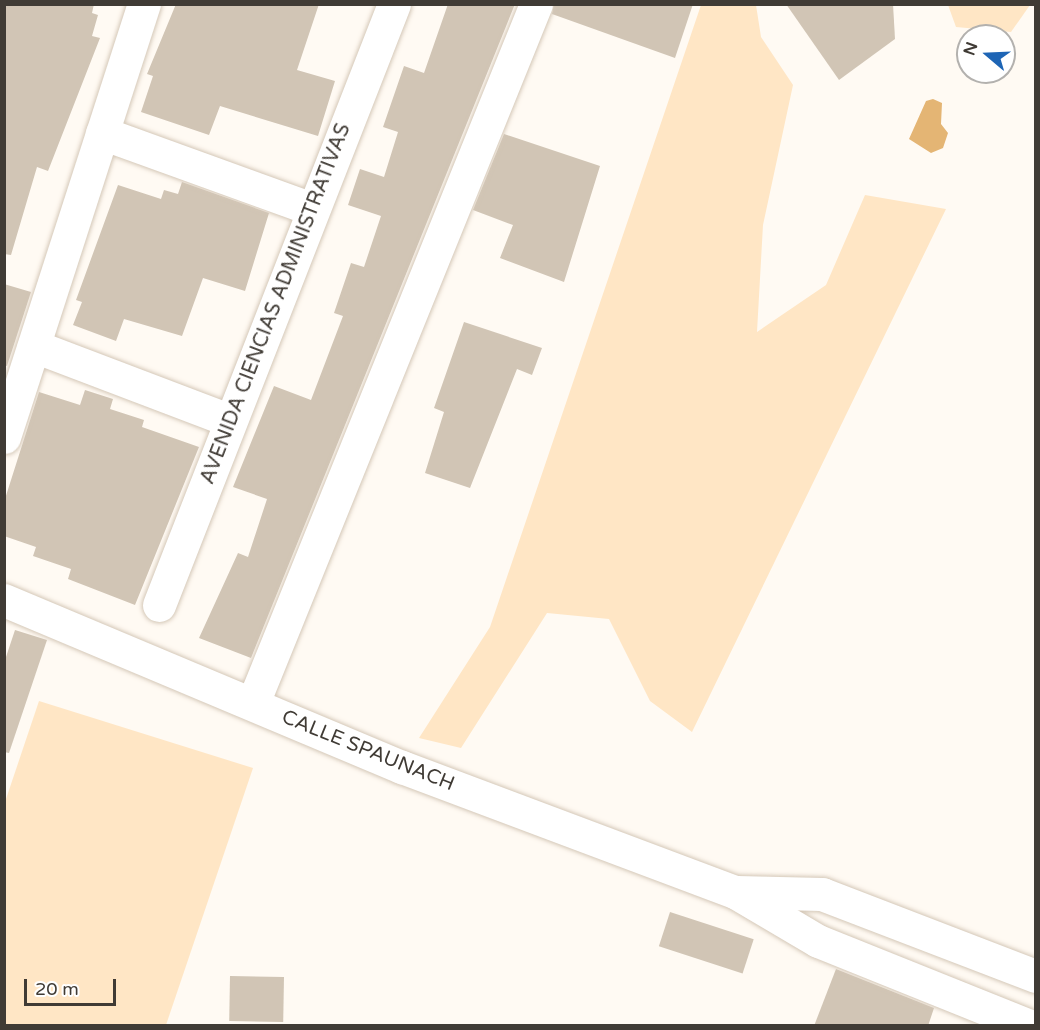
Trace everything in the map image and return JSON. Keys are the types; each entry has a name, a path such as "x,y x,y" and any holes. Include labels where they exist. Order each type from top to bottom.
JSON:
{"street":[{"path":"4,437 144,4"},
{"name":"AVENIDA CIENCIAS ADMINISTRATIVAS","path":"159,605 229,420 394,4"},
{"path":"253,703 536,4"},
{"path":"102,133 312,209"},
{"path":"34,346 229,420"},
{"name":"CALLE SPAUNACH","path":"4,600 402,766 735,892"},
{"path":"735,892 822,894 1035,976"},
{"path":"735,892 818,941 1029,1026"}],"shaded area":[{"path":"948,4 1030,5 1016,25 956,24 956,27"},
{"path":"701,5 756,5 761,37 793,85 763,225 757,332 826,285 865,195 946,209 692,732 650,701 609,619 547,613 461,748 419,738 490,627"},
{"path":"933,99 942,103 941,124 948,133 943,148 931,153 909,139 926,101"},
{"path":"39,701 253,768 166,1025 5,1025 5,802"}],"building":[{"path":"4,4 94,4 92,13 98,15 92,36 100,38 48,171 37,167 11,255 4,254"},
{"path":"176,4 319,4 297,70 335,81 318,136 220,106 209,135 141,112 153,76 147,74"},
{"path":"448,4 515,4 251,658 199,638 238,553 248,557 267,499 233,487 274,386 311,400 343,316 334,313 351,263 364,267 381,216 348,205 360,169 384,177 398,132 383,127 404,66 424,73"},
{"path":"554,4 693,4 675,58 552,14"},
{"path":"786,4 893,4 895,39 839,80"},
{"path":"504,134 600,166 564,282 500,258 513,225 473,210"},
{"path":"182,182 269,213 245,291 203,278 182,336 124,319 116,341 73,325 82,302 76,300 118,185 161,199 164,190 178,194"},
{"path":"4,284 31,292 7,366 4,365"},
{"path":"464,322 542,348 532,375 517,369 470,488 425,473 444,412 434,408"},
{"path":"85,390 113,399 110,409 144,420 142,427 199,447 135,605 68,579 71,569 33,556 36,547 4,536 4,502 39,392 80,405"},
{"path":"15,630 47,640 9,753 4,752 4,663"},
{"path":"670,912 754,939 743,973 659,946"},
{"path":"836,969 934,1008 928,1026 814,1026"},
{"path":"230,976 284,977 283,1022 229,1021"}]}
